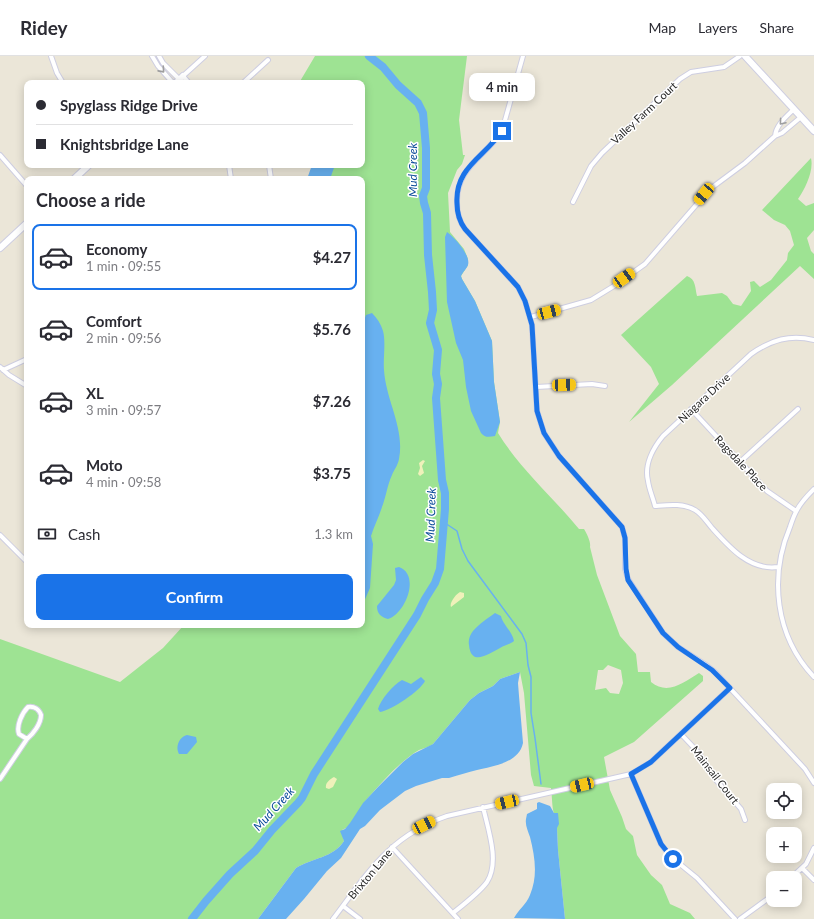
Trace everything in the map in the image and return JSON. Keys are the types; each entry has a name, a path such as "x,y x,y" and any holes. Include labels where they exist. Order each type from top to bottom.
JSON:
{"main road":[{"path":"745,56 814,131"},
{"path":"77,176 86,168"},
{"path":"0,248 24,226"}],"street":[{"path":"51,56 61,80"},
{"path":"152,56 158,66 178,80"},
{"path":"158,56 178,80"},
{"path":"178,80 205,56"},
{"path":"523,56 502,131 496,140 464,173 459,183 457,198 459,217 463,226 518,287 531,317 534,337 537,411 540,424 548,442 559,456 622,527 625,538 626,569 628,580 663,633 678,647 712,670 805,769 814,783"},
{"name":"Valley Farm Court","path":"573,202 591,166 602,153 680,79 692,72 724,67 740,56"},
{"path":"246,80 268,60"},
{"path":"775,136 775,132 780,124 794,109"},
{"path":"531,317 591,300 645,264 704,194 750,158 775,136 782,134 801,117"},
{"path":"0,155 24,183"},
{"name":"Niagara Drive","path":"778,567 770,568 760,566 740,556 711,527 703,516 695,510 685,506 655,506 647,479 648,465 652,451 662,436 751,354 774,340 797,338 814,340"},
{"path":"1,369 24,360"},
{"path":"1,369 24,384"},
{"path":"536,387 592,384 605,386"},
{"name":"Ragsdale Place","path":"692,409 767,491 796,511"},
{"path":"740,462 798,409"},
{"path":"814,489 796,511 785,537 778,567 778,598 786,633 801,661 814,676"},
{"path":"0,535 24,559"},
{"name":"Brixton Lane","path":"333,919 378,861 407,835 434,820 483,807 631,774 651,762 730,688"},
{"path":"0,780 41,718 39,710 33,707 26,709 17,729 19,734 27,739"},
{"name":"Mainsail Court","path":"680,734 698,752 716,780 741,809 744,820"},
{"path":"631,774 661,844 670,856 697,878 735,919"},
{"path":"453,913 487,882 493,865 493,855 483,807"},
{"path":"392,847 458,919"},
{"path":"799,871 808,860 814,848"},
{"path":"802,868 814,880"},
{"path":"740,919 766,900"},
{"path":"343,906 360,919"}],"green space":[{"path":"315,56 467,56 459,120 463,155 465,155 448,193 450,232 464,249 468,259 468,265 461,276 475,301 492,341 494,382 500,422 498,433 526,471 579,529 584,529 589,540 597,575 620,636 636,654 638,672 650,672 651,682 664,688 676,686 699,673 703,676 703,681 634,742 604,757 610,790 626,829 633,836 637,855 651,875 662,885 670,904 690,913 695,919 565,919 558,850 558,813 554,813 553,811 551,788 534,786 531,775 524,693 520,672 500,679 493,686 479,693 470,700 433,744 419,750 398,766 367,799 350,825 342,830 344,841 339,847 328,854 296,868 258,919 0,919 0,639 120,682 163,648 181,628 365,628 365,176 319,176 320,168 365,168 365,80 301,80","holes":["608,665 621,670 623,683 619,694 610,693 606,688 595,690 598,670 603,670"]},
{"path":"811,158 812,163 810,174 798,199 806,206 814,203 814,230 807,238 811,251 814,254 814,279 800,266 672,385 629,422 659,384 651,367 621,335 687,276 694,282 697,296 722,293 727,296 733,304 741,306 751,291 750,282 754,281 760,287 771,280 787,260 788,253 794,245 790,231 785,225 774,220 762,210"}],"sand":[{"path":"423,460 425,461 422,466 424,473 420,476 418,474 420,468 419,463"},
{"path":"460,592 464,593 464,597 451,607 453,599"},
{"path":"334,777 337,779 333,787 329,789 326,788 329,780"}],"water":[{"path":"311,168 334,168 331,176 308,176"},
{"path":"447,232 465,251 468,265 461,276 475,301 492,341 494,382 500,422 495,436 487,437 481,433 471,411 466,387 463,360 456,343 447,302 445,237"},
{"path":"372,313 379,321 383,331 385,381 397,425 400,448 398,461 390,479 371,536 373,544 370,588 365,599 365,318 366,315"},
{"path":"399,567 406,571 410,586 405,602 400,610 388,619 380,615 377,606 394,585 396,580 395,568"},
{"path":"495,613 501,616 514,641 481,657 473,656 470,652 469,643 471,634 478,626"},
{"path":"520,672 518,683 523,743 521,750 516,755 498,765 449,778 442,778 405,791 380,810 365,826 360,829 341,858 327,871 286,919 258,919 296,868 328,854 339,847 344,841 340,831 345,829 363,803 403,762 413,754 433,744 470,700 479,693 493,686 500,679"},
{"path":"421,677 425,681 418,690 398,704 380,712 378,709 382,701 395,685 402,680 411,684"},
{"path":"187,735 196,737 197,742 187,754 179,754 177,748 178,743 184,736"},
{"path":"539,802 550,806 554,813 558,813 558,850 565,919 514,918 528,899 533,888 535,866 532,844 526,821 527,814 537,809 537,803"}],"waterway":[{"name":"Mud Creek","path":"192,919 230,874 255,851 272,830 302,798 314,774 417,615 435,583 440,569 445,493 442,480 436,398 438,384 436,374 438,350 430,323 433,310 428,255 427,213 423,196 426,188 426,148 423,113 418,103 398,85 383,67 369,56"},
{"path":"445,523 457,531 462,549 468,561 522,634 526,643 528,665 531,677 531,713 541,784"}],"route":[{"path":"502,131 488,149 472,163 464,173 457,191 457,209 460,221 465,229 518,287 525,301 531,317 534,337 537,411 540,424 548,442 554,450 622,527 626,546 626,574 628,580 663,633 678,647 706,665 730,688 651,762 631,774 661,844 673,859"}]}
